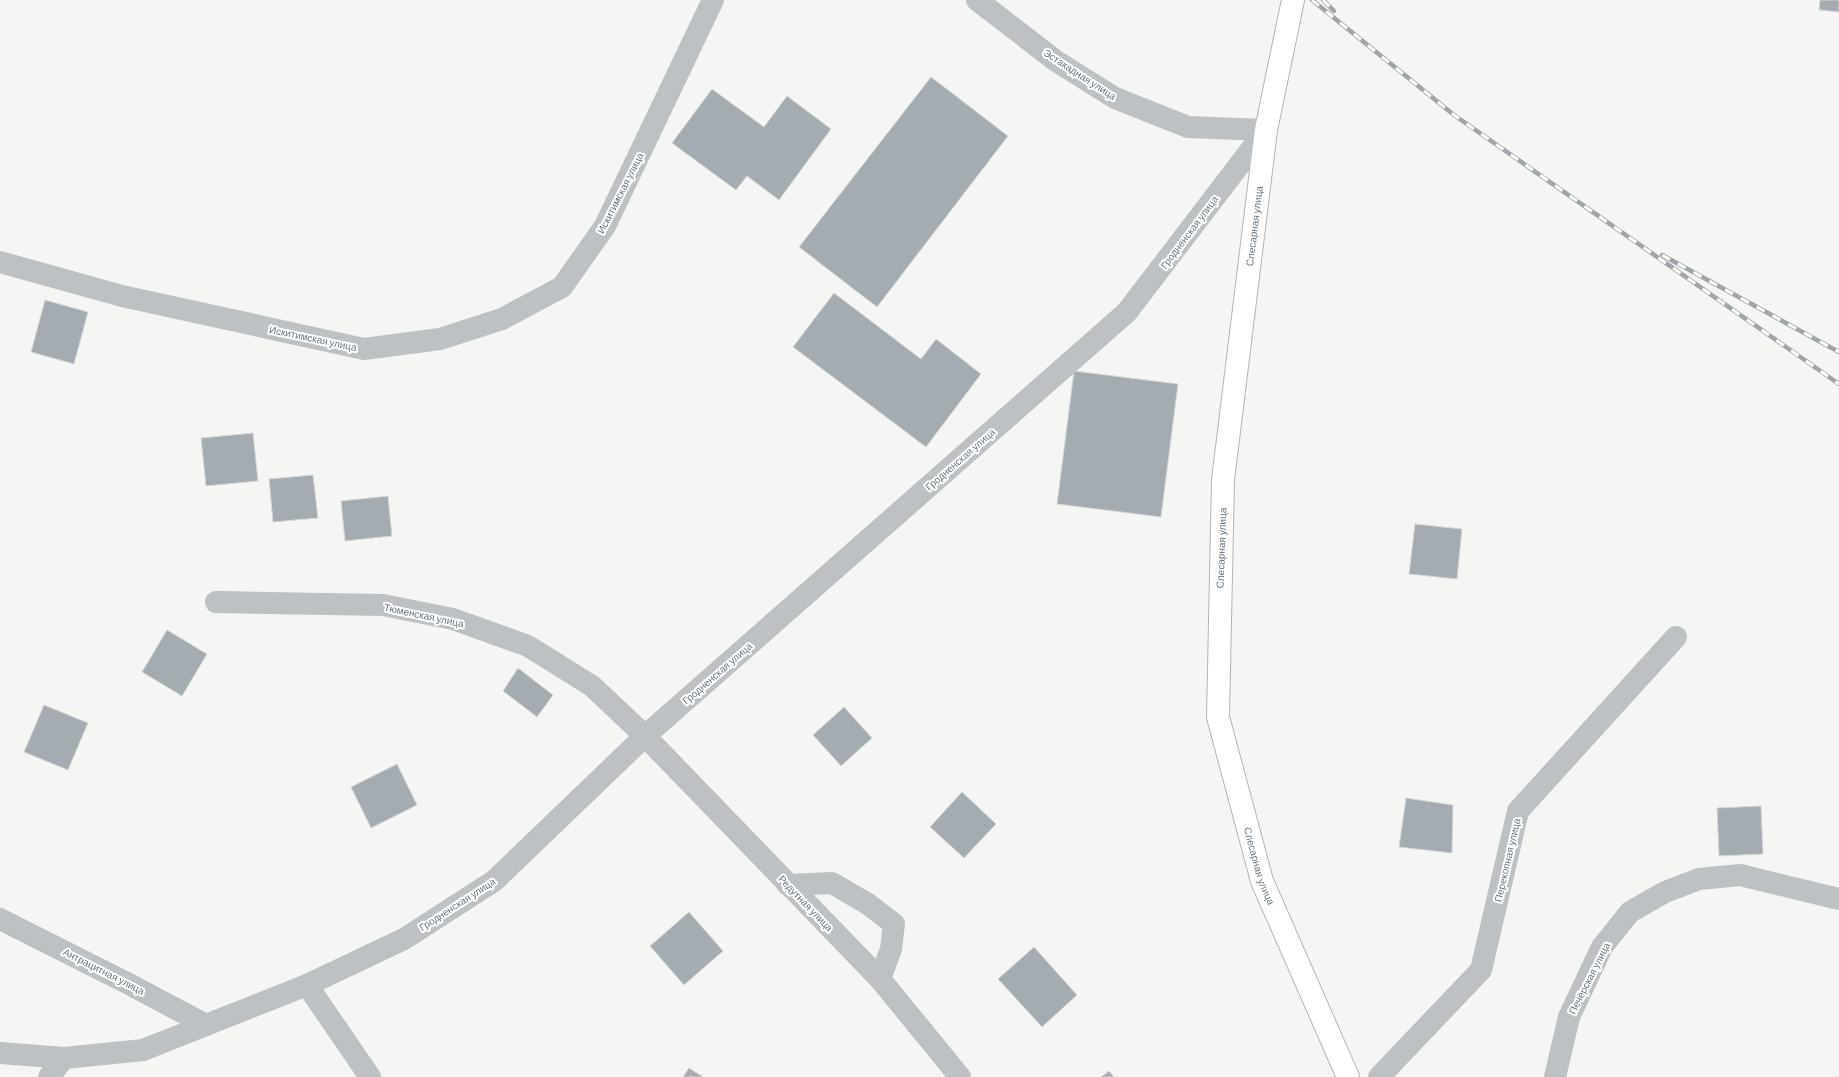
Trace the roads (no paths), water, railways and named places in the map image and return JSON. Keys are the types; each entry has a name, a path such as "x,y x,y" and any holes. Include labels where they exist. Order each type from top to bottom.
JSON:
{"main road":[{"name":"Слесарная улица","path":"1293,0 1266,130 1223,480 1218,717 1262,881 1348,1077"}],"street":[{"name":"Искитимская улица","path":"0,262 122,296 364,349 440,338 502,318 562,287 605,226 713,0"},
{"name":"Эстакадная улица","path":"977,0 1056,61 1115,98 1188,127 1266,130"},
{"name":"Гродненская улица","path":"0,1053 64,1058 144,1050 307,985 404,939 494,881 645,736 1127,312 1266,130"},
{"name":"Тюменская улица","path":"216,602 383,606 453,619 528,646 592,686 645,736"},
{"name":"Перекопная улица","path":"1379,1077 1481,970 1518,811 1676,637"},
{"name":"Редутная улица","path":"645,736 880,979 960,1077"},
{"name":"Печёрская улица","path":"1555,1077 1569,1017 1602,947 1630,912 1665,892 1699,879 1740,875 1839,899"},
{"path":"788,885 832,883 868,904 894,924 891,949 880,979"},
{"name":"Антрацитная улица","path":"0,919 127,982 206,1025"},
{"path":"307,985 370,1077"},
{"path":"49,1077 64,1058"}],"railway":[{"path":"1312,0 1454,115 1839,384"},
{"path":"1323,0 1334,11"},
{"path":"1662,255 1839,352"}]}
